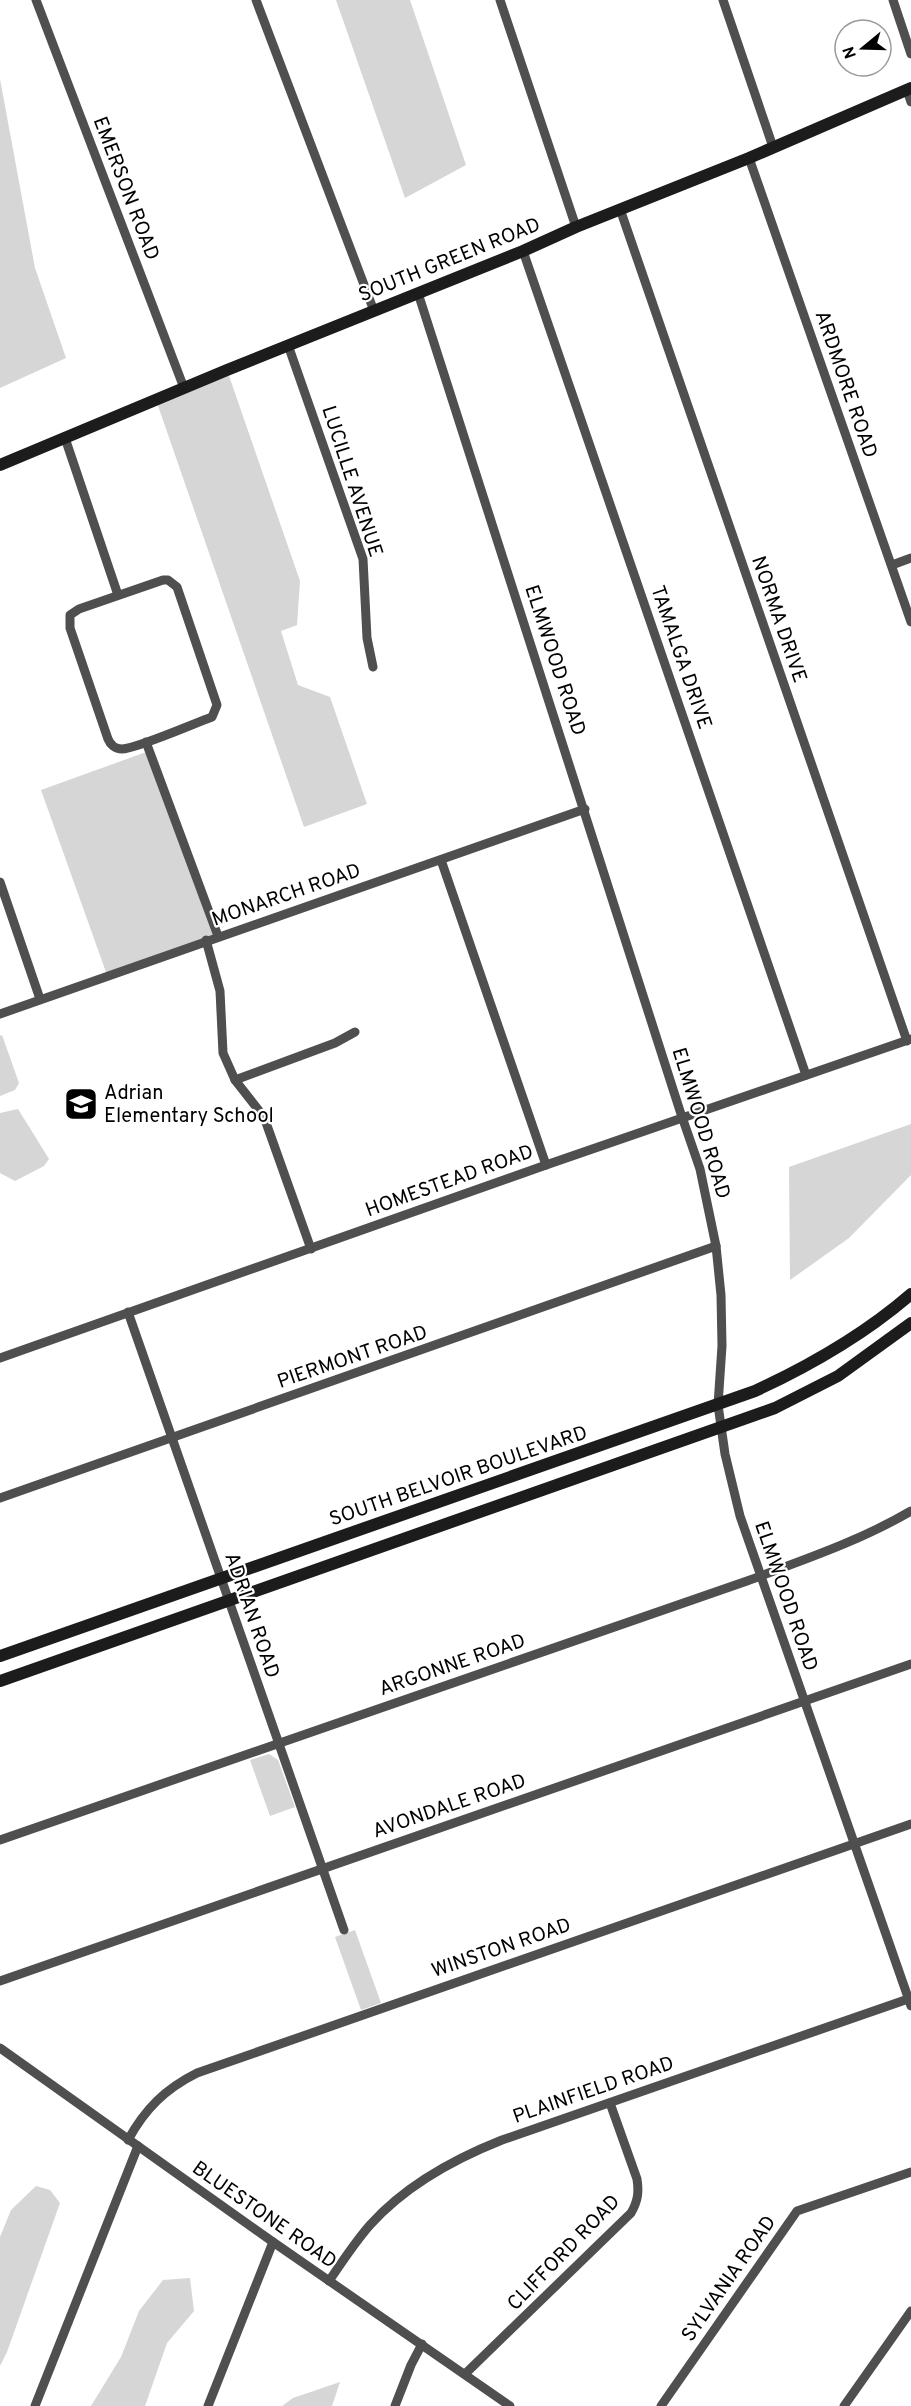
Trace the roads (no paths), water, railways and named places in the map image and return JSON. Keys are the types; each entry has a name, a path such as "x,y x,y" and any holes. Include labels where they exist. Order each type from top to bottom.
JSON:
{"street":[{"name":"EMERSON ROAD","path":"36,0 184,388"},
{"path":"256,0 374,311"},
{"path":"500,0 576,227"},
{"path":"723,0 773,147"},
{"path":"893,0 911,54"},
{"name":"SOUTH GREEN ROAD","path":"0,465 288,345 523,251 620,209 910,93"},
{"name":"ARDMORE ROAD","path":"749,158 911,622"},
{"name":"NORMA DRIVE","path":"620,209 909,1040"},
{"name":"TAMALGA DRIVE","path":"523,251 806,1075"},
{"name":"ELMWOOD ROAD","path":"418,293 585,809 682,1119 700,1169 716,1246 722,1315 718,1405 731,1482 759,1577 910,2001"},
{"name":"LUCILLE AVENUE","path":"288,345 363,558 367,638 373,667"},
{"path":"65,438 118,595"},
{"path":"891,565 911,558"},
{"path":"163,580 177,587 218,705 212,717 146,742 123,749 110,744 69,620 73,612 163,580"},
{"path":"146,742 218,936"},
{"name":"MONARCH ROAD","path":"0,1014 585,809"},
{"path":"441,860 546,1165"},
{"path":"0,882 40,999"},
{"path":"206,940 220,991 223,1053 235,1080 266,1123 311,1248"},
{"path":"235,1080 335,1043 355,1032"},
{"name":"HOMESTEAD ROAD","path":"0,1358 546,1165 909,1040"},
{"name":"PIERMONT ROAD","path":"0,1498 716,1246"},
{"name":"SOUTH BELVOIR BOULEVARD","path":"0,1656 718,1405 800,1370 840,1346 911,1294"},
{"name":"ADRIAN ROAD","path":"128,1312 344,1930"},
{"path":"0,1681 721,1428 806,1394 838,1376 911,1323"},
{"name":"ARGONNE ROAD","path":"0,1840 759,1577 850,1542 911,1511"},
{"name":"AVONDALE ROAD","path":"0,1981 911,1664"},
{"name":"WINSTON ROAD","path":"128,2140 151,2104 179,2082 197,2073 911,1824"},
{"name":"PLAINFIELD ROAD","path":"329,2281 377,2217 437,2172 464,2156 502,2140 910,2001"},
{"name":"BLUESTONE ROAD","path":"1,2052 510,2406"},
{"name":"CLIFFORD ROAD","path":"465,2374 631,2213 636,2205 639,2192 637,2179 610,2103"},
{"path":"35,2406 138,2146"},
{"name":"SYLVANIA ROAD","path":"661,2406 797,2211 911,2172"},
{"path":"208,2406 273,2242"},
{"path":"844,2406 911,2312"},
{"path":"395,2406 422,2344"}],"place":[{"name":"Adrian Elementary School","path":"81,1104"}]}
